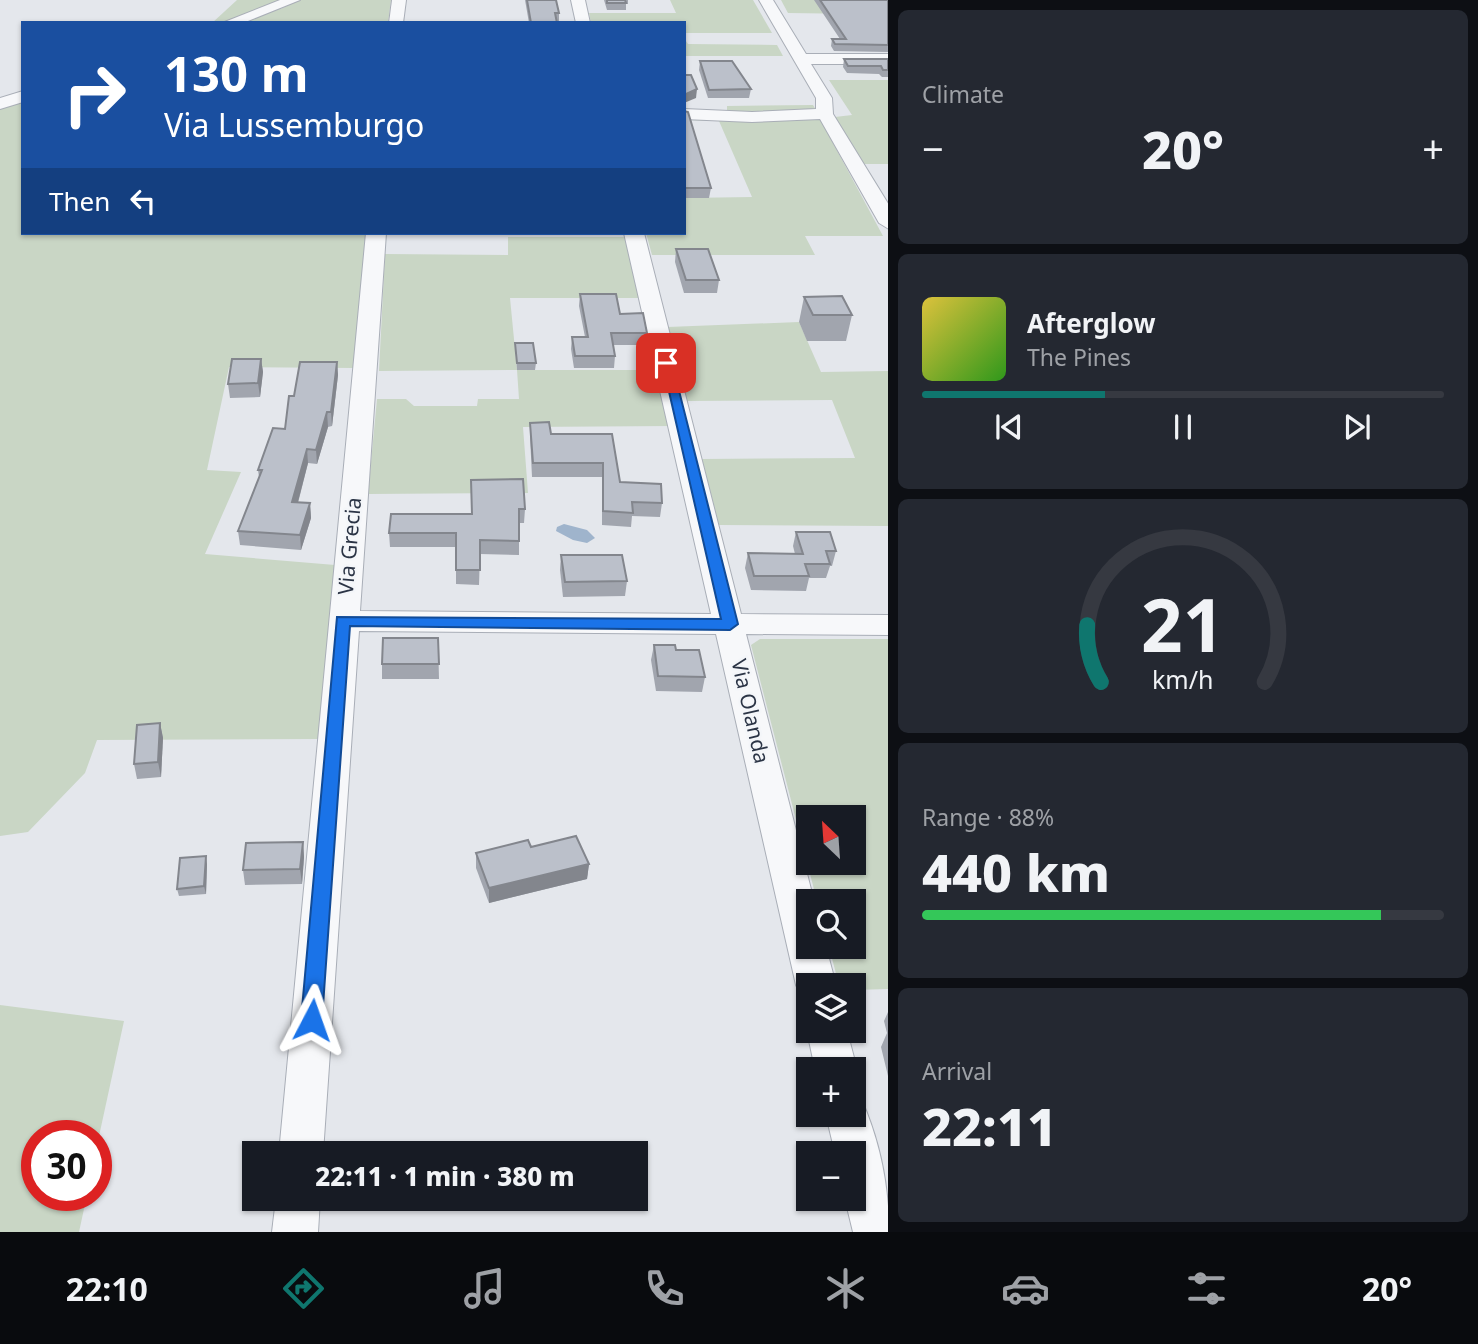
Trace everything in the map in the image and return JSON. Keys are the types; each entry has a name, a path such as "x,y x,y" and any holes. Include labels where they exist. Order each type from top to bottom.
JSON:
{"street":[{"path":"396,21 399,0"},
{"path":"578,0 583,21"},
{"path":"766,0 824,98 825,114 888,223"},
{"path":"235,21 288,3"},
{"path":"801,59 888,59"},
{"path":"0,104 21,97"},
{"path":"686,114 752,117 825,114"},
{"name":"Via Grecia","path":"302,1141 342,621 376,235"},
{"name":"Via Olanda","path":"634,235 813,973"},
{"path":"342,621 888,625"},
{"path":"850,1127 876,1232"},
{"path":"295,1232 297,1211"}],"green space":[{"path":"237,0 288,0 230,21 214,21"},
{"path":"298,0 391,0 388,21 242,21 283,8"},
{"path":"670,0 753,0 772,33 686,33 686,21 591,21 589,13 676,13"},
{"path":"781,0 850,0 860,14 788,13"},
{"path":"686,41 688,44 777,45 783,56 686,56"},
{"path":"829,80 888,80 888,164 863,164 835,117 852,115"},
{"path":"21,101 21,235 367,235 354,368 229,367 207,470 241,472 205,554 335,565 318,739 97,740 85,773 28,832 0,836 0,107"},
{"path":"813,105 816,110 792,114 727,112 727,106"},
{"path":"686,117 819,117 883,236 805,236 815,255 652,255 647,235 686,235 686,198 752,197 719,121 686,120"},
{"path":"508,237 628,237 641,298 510,298 517,370 379,371 385,254 508,255"},
{"path":"799,322 821,372 888,371 888,526 719,525 702,459 855,458 832,400 687,401 667,327"},
{"path":"517,370 660,370 673,426 523,427 528,493 368,494 377,399 406,399 414,406 477,406 478,399 519,399"},
{"path":"760,639 888,639 888,989 866,990 866,973 836,973 832,959 866,959 866,889 814,889 810,875 866,875 866,805 796,805 796,820 751,645"},
{"path":"0,1005 124,1021 103,1120 21,1120 21,1211 84,1211 79,1232 0,1232"}],"water":[{"path":"564,524 587,530 595,538 587,543 573,540 556,531 557,527"}],"building":[{"path":"527,0 556,0 559,13 555,13 557,21 531,21"},
{"path":"607,0 625,0 626,3 607,3"},
{"path":"820,0 888,0 888,45 835,44 832,39 846,39"},
{"path":"844,59 888,59 888,70 883,70 881,66 848,66"},
{"path":"700,61 732,61 751,89 709,90"},
{"path":"686,75 691,75 697,89 686,94"},
{"path":"686,112 688,112 711,188 686,188"},
{"path":"676,249 708,249 719,280 686,280"},
{"path":"580,294 616,294 620,314 643,313 647,333 611,333 615,356 575,356 572,337 588,337"},
{"path":"842,296 852,315 813,315 804,297"},
{"path":"515,343 533,343 536,363 517,363"},
{"path":"232,359 261,359 258,383 228,384"},
{"path":"300,362 337,362 331,412 327,412 316,450 307,449 292,502 310,503 300,535 238,531 262,470 258,470 273,428 285,429 289,396 294,396"},
{"path":"549,422 551,434 612,434 620,482 661,484 662,503 632,502 633,513 603,511 603,463 533,463 530,423"},
{"path":"523,479 525,509 519,509 519,541 480,540 480,570 456,570 456,533 389,533 391,514 472,514 471,480"},
{"path":"796,532 830,532 836,551 826,551 830,564 805,564 809,576 754,576 748,553 803,554"},
{"path":"561,555 622,555 627,581 565,582"},
{"path":"383,638 438,638 439,664 382,664"},
{"path":"654,645 675,645 676,650 699,650 705,677 658,676"},
{"path":"160,723 158,762 134,764 137,725"},
{"path":"576,836 589,864 489,888 476,853 528,840 531,847"},
{"path":"303,842 300,869 243,870 246,843"},
{"path":"206,856 204,886 177,889 180,858"}],"route":[{"path":"312,1020 342,621 730,624 666,363"}]}
